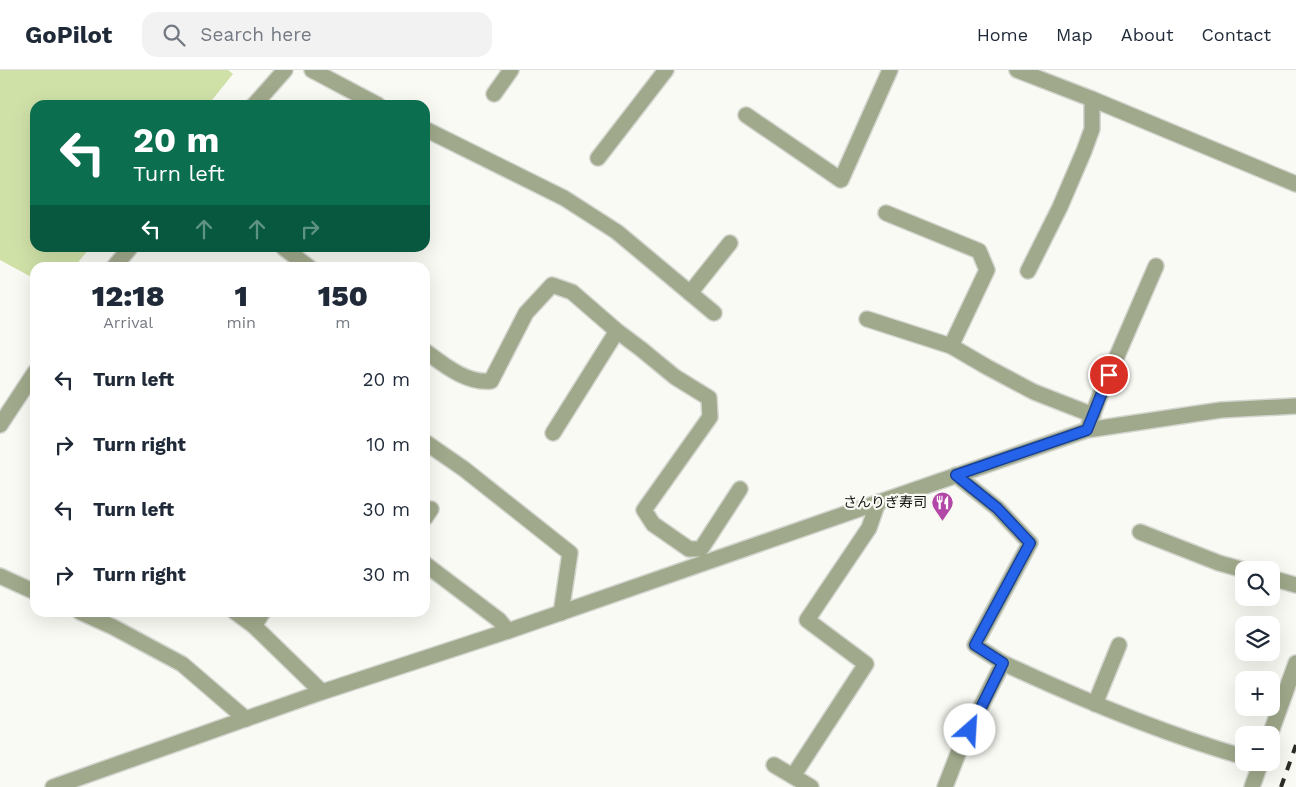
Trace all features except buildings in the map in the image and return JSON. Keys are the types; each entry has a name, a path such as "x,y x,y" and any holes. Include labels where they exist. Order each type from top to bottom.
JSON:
{"street":[{"path":"258,100 284,70"},
{"path":"312,70 369,100"},
{"path":"494,94 511,70"},
{"path":"598,158 666,70"},
{"path":"746,116 840,180 890,70"},
{"path":"1017,70 1092,99 1296,184"},
{"path":"1028,271 1060,207 1084,151 1092,129 1092,99"},
{"path":"430,131 564,198 617,232 714,313"},
{"path":"886,213 980,251 987,270 951,346"},
{"path":"690,294 730,243"},
{"path":"118,262 127,252"},
{"path":"289,252 302,262"},
{"path":"1087,430 1156,266"},
{"path":"430,355 449,369 480,382 491,381 526,313 552,285 572,292 675,377 709,398 710,417 644,510 653,524 689,549 701,549 740,490"},
{"path":"867,319 951,346 1034,392 1093,415"},
{"path":"553,433 617,331"},
{"path":"0,425 30,380"},
{"path":"53,787 72,784 322,692 508,631 1087,430 1221,410 1296,406"},
{"path":"430,445 464,469 570,554 562,612"},
{"path":"956,475 997,508 1030,543 975,645 1003,663 1094,704 1235,754"},
{"path":"793,776 866,664 808,620 870,528 878,502"},
{"path":"1140,532 1235,567"},
{"path":"430,568 499,620 508,631"},
{"path":"0,576 30,590"},
{"path":"1280,580 1296,584"},
{"path":"90,617 182,664 246,719"},
{"path":"242,617 254,626 322,692"},
{"path":"254,626 260,617"},
{"path":"1094,704 1119,645"},
{"path":"945,787 961,746 1003,663"},
{"path":"1273,726 1296,664"},
{"path":"774,765 811,787"},
{"path":"1252,787 1257,771"}],"green space":[{"path":"0,70 228,70 233,74 212,100 30,100 30,252 87,252 78,262 30,262 30,276 0,260"}],"railway":[{"path":"1281,787 1296,745"}],"place":[{"name":"さんりぎ寿司","path":"943,521"}],"route":[{"path":"970,730 1003,663 975,645 1030,543 997,508 956,475 1087,430 1109,375"}]}
